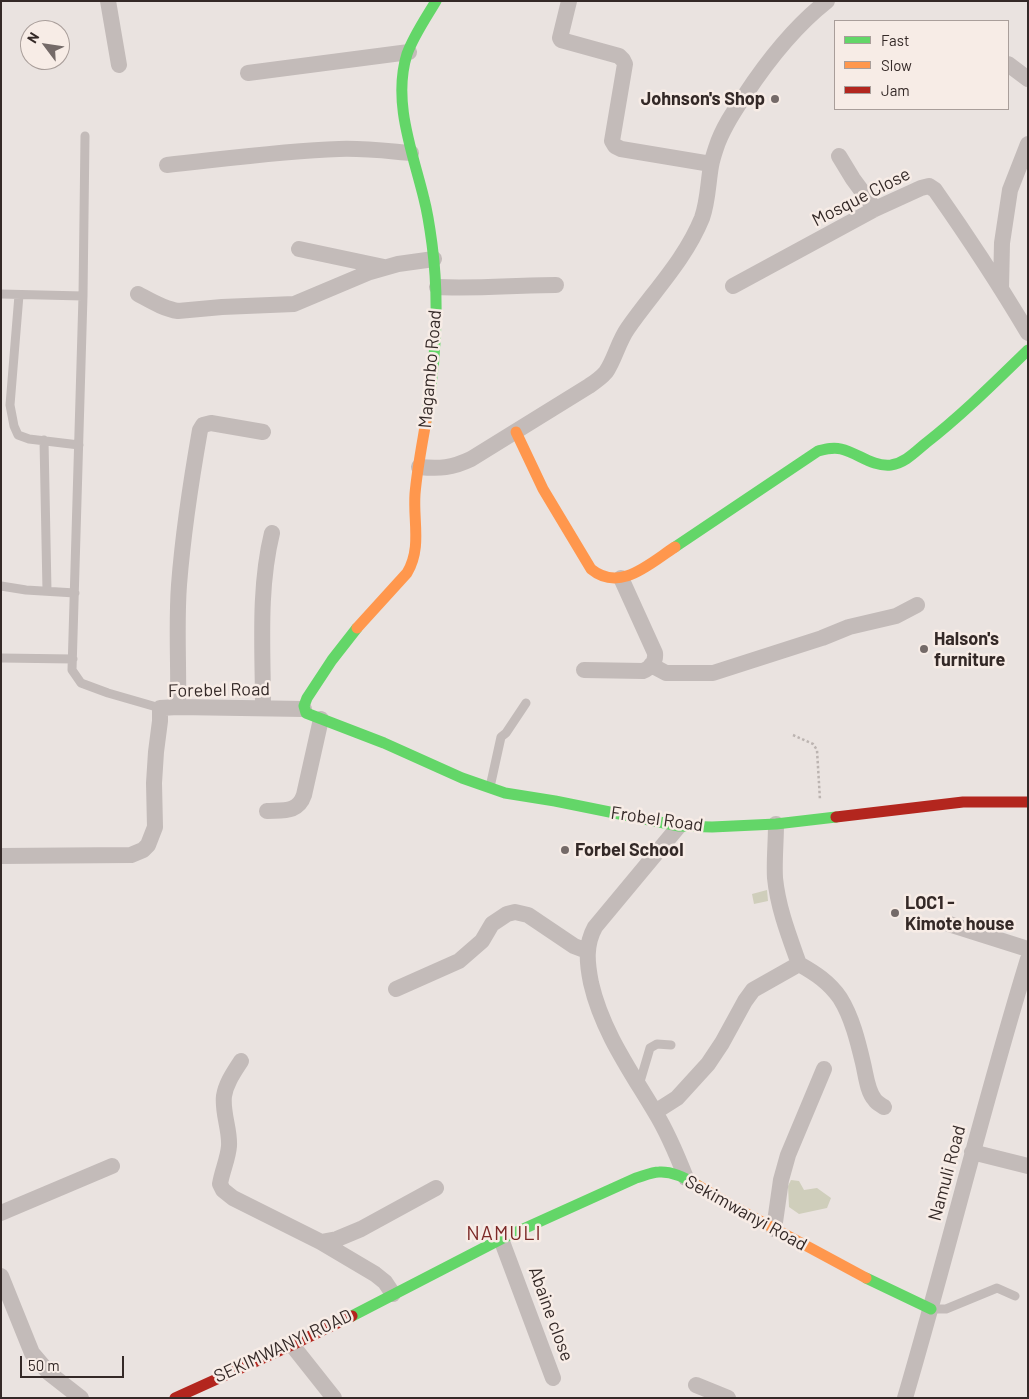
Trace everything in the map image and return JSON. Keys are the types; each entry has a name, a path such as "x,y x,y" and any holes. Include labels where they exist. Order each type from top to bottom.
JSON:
{"street":[{"path":"108,1 119,64"},
{"name":"Magambo Road","path":"304,709 305,701 338,650 407,573 416,555 415,498 434,368 437,287 424,201 411,153 402,102 402,81 405,61 418,32 436,1"},
{"path":"569,1 561,40 619,56 626,64 613,144 621,150 711,164"},
{"path":"419,467 441,468 457,466 471,459 589,386 605,373 621,338 673,268 695,232 706,202 711,164 722,133 752,85 786,39 804,20 827,1"},
{"path":"248,73 409,52"},
{"path":"1009,65 1028,79"},
{"path":"1001,288 1002,243 1010,190 1028,144"},
{"path":"167,165 339,149 411,153"},
{"path":"839,156 875,209"},
{"name":"Mosque Close","path":"733,286 875,209 929,186 933,188 966,234 1028,333"},
{"path":"298,248 384,267"},
{"path":"138,294 161,306 178,311 222,307 286,305 301,302 384,267 434,259"},
{"path":"437,287 556,285"},
{"path":"516,432 543,489 591,569 599,576 608,579 621,578 632,575 825,448 840,448 874,464 887,466 904,461 948,426 1028,350"},
{"path":"178,707 179,586 188,505 200,430 203,425 211,423 263,432"},
{"path":"263,708 264,598 267,554 272,533"},
{"path":"584,670 643,671 654,662 655,653 621,578"},
{"path":"651,665 666,673 713,672 822,638 849,627 896,616 917,605"},
{"name":"Forebel Road","path":"1,856 131,855 143,850 148,845 155,827 154,784 160,708 304,709"},
{"name":"Frobel Road","path":"304,709 306,713 384,743 462,778 505,793 679,826 712,827 776,824 882,810 963,802 1028,802"},
{"path":"267,811 293,809 301,804 321,719"},
{"path":"776,824 775,878 784,919 799,964 823,979 840,999 853,1028 870,1091 875,1100 884,1107"},
{"path":"679,826 595,927 587,951 592,985 603,1022 622,1058 659,1119 686,1178"},
{"path":"396,989 459,961 482,941 492,924 507,914 515,912 528,915 574,946 587,951"},
{"path":"949,924 1028,950"},
{"name":"Namuli Road","path":"905,1398 932,1309 972,1152 1028,960"},
{"path":"659,1119 708,1064 753,990 799,964"},
{"path":"241,1061 230,1079 224,1094 229,1146 220,1184 223,1190 233,1198 321,1242 375,1274 385,1282 393,1294"},
{"path":"774,1229 781,1180 788,1155 824,1069"},
{"path":"972,1152 1028,1166"},
{"path":"1,1213 112,1166"},
{"name":"Sekimwanyi Road","path":"501,1239 636,1178 659,1172 674,1174 686,1178 727,1203 851,1271 932,1309"},
{"path":"321,1242 361,1229 436,1188"},
{"path":"174,1398 354,1315 501,1239"},
{"name":"Abaine close","path":"501,1239 553,1378"},
{"path":"1,1276 32,1353 49,1373 81,1398"},
{"name":"SEKIMWANYI ROAD","path":"174,1398 393,1294"},
{"path":"292,1345 334,1398"},
{"path":"696,1385 728,1398"}],"lane":[{"path":"84,136 83,296 72,670 81,683 160,708"},
{"path":"1,294 83,296"},
{"path":"19,295 10,405 14,426 18,434 29,439 78,444"},
{"path":"44,440 47,591"},
{"path":"1,586 26,590 75,593"},
{"path":"1,658 73,659"},
{"path":"490,788 501,737 506,733 526,703"},
{"path":"639,1086 650,1048 657,1044 671,1045"},
{"path":"932,1309 946,1309 996,1288 1015,1296"}],"path":[{"path":"793,734 813,744 817,750 821,819"}],"green space":[{"path":"767,890 768,901 754,904 752,894"},
{"path":"791,1180 799,1181 804,1190 817,1188 831,1198 827,1208 799,1214 789,1207 788,1186"}],"traffic: fast":[{"path":"426,421 436,333 436,289 427,210 406,127 402,90 407,54 436,1"},
{"path":"675,547 818,451 832,448 841,449 871,462 884,465 896,464 905,460 965,410 1028,350"},
{"path":"357,628 332,660 307,698 304,706 306,713 384,743 462,778 505,793 679,826 712,827 776,824 836,817"},
{"path":"352,1316 501,1239 636,1178 664,1172 679,1175 697,1185"},
{"path":"866,1278 931,1309"}],"traffic: slow":[{"path":"357,628 407,573 412,564 416,544 416,485 426,421"},
{"path":"516,432 543,489 591,569 602,576 624,577 645,567 675,547"},
{"path":"697,1185 866,1278"}],"traffic: jam":[{"path":"836,817 963,802 1028,802"},
{"path":"175,1398 352,1316"}],"place":[{"name":"Johnson's Shop","path":"775,99"},
{"name":"Halson's furniture","path":"924,649"},
{"name":"Forbel School","path":"565,850"},
{"name":"LOC1 - Kimote house","path":"895,913"}],"district":[{"name":"NAMULI","path":"504,1233"}]}
